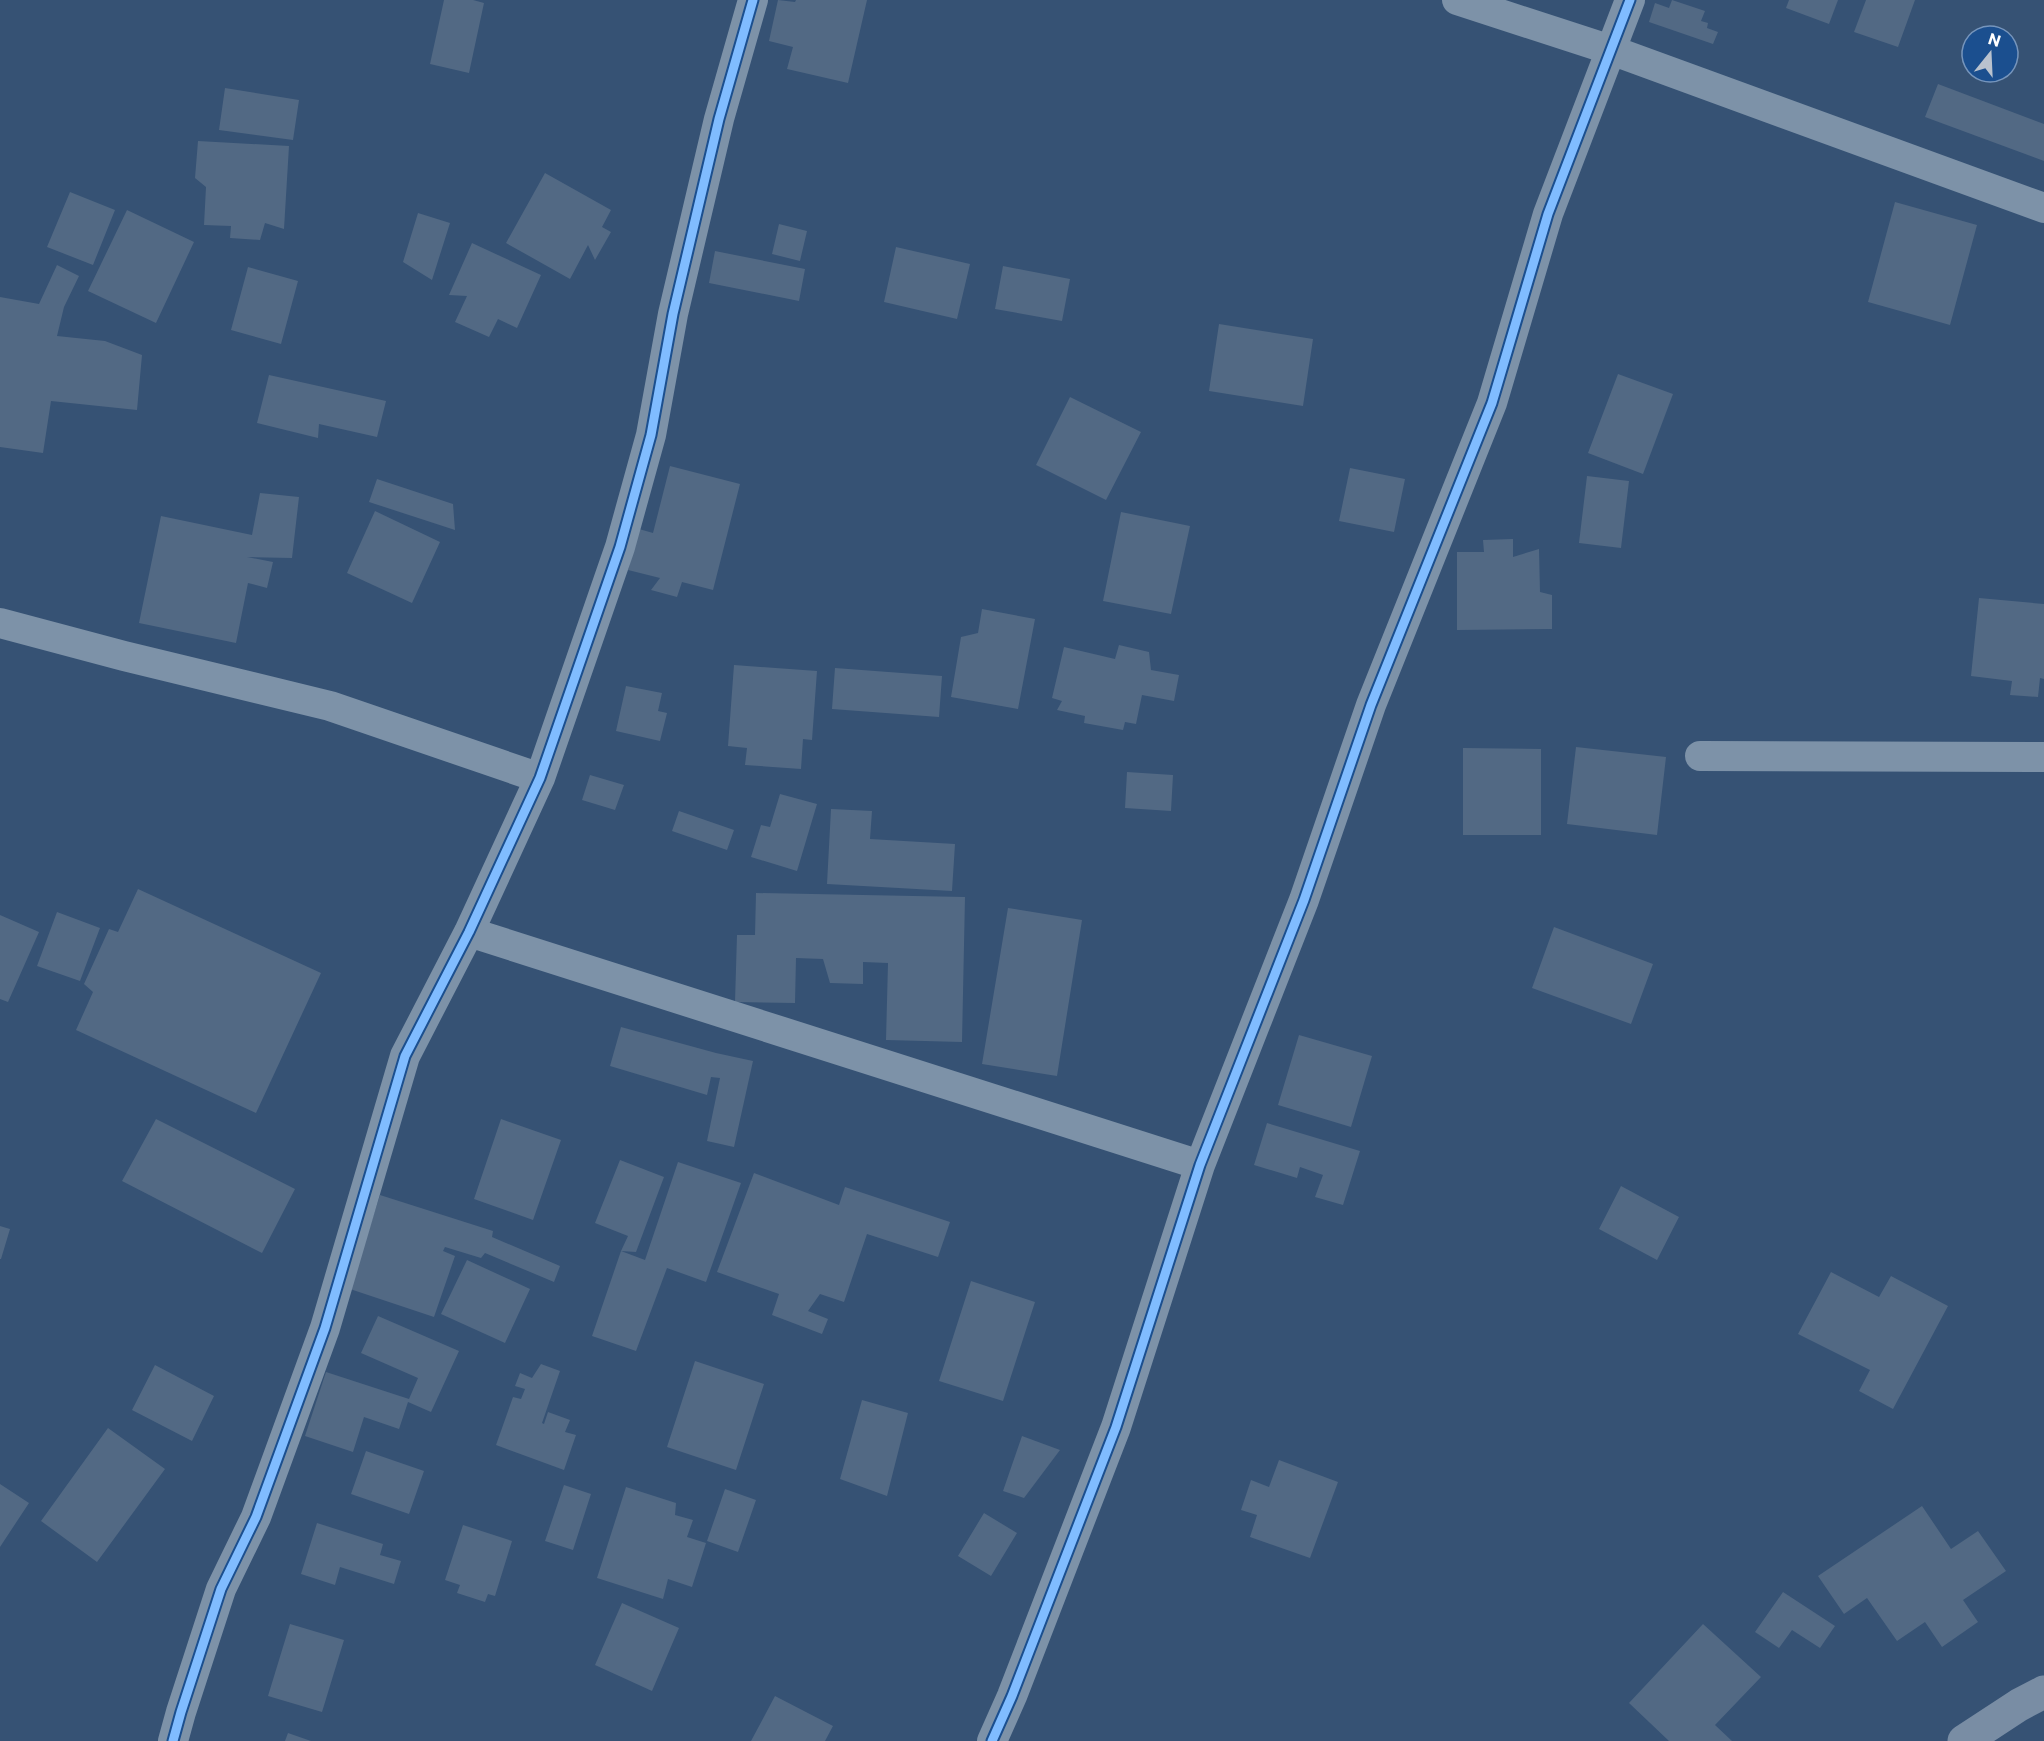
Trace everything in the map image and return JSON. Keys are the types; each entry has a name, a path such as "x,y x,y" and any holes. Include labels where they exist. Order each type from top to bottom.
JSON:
{"street":[{"path":"173,1741 221,1589 255,1517 325,1328 405,1056 469,932 540,778 620,547 651,435 673,314 719,120 753,0"},
{"path":"1457,0 1611,50 2044,208"},
{"path":"992,1741 1116,1427 1200,1165 1304,900 1371,705 1492,403 1548,214 1630,0"},
{"path":"0,623 124,656 330,705 540,778"},
{"path":"1700,756 2044,757"},
{"path":"469,932 1200,1165"},
{"path":"1964,1741 2019,1705 2044,1692"}],"building":[{"path":"444,0 473,0 484,3 469,73 430,64"},
{"path":"778,0 795,2 796,0 867,0 848,83 787,69 793,47 769,41"},
{"path":"1672,0 1705,11 1701,21 1708,23 1707,28 1718,32 1713,44 1649,22 1655,3 1669,8"},
{"path":"1789,0 1838,0 1829,24 1786,8"},
{"path":"1866,0 1915,0 1898,47 1854,32"},
{"path":"1938,84 2044,124 2044,161 1925,117"},
{"path":"225,88 299,100 293,140 219,130"},
{"path":"198,141 289,146 284,229 265,223 260,240 230,238 231,226 204,225 206,187 195,178"},
{"path":"545,173 611,210 602,227 611,232 595,260 588,245 570,279 506,243"},
{"path":"70,192 115,210 93,265 47,247"},
{"path":"1895,202 1977,225 1950,325 1868,302"},
{"path":"127,210 194,242 156,323 88,291"},
{"path":"418,213 450,223 432,280 403,262"},
{"path":"779,224 807,231 800,261 772,254"},
{"path":"472,243 541,275 517,328 498,319 489,337 455,322 467,296 449,295"},
{"path":"896,247 970,264 957,319 884,302"},
{"path":"715,251 805,269 799,301 709,283"},
{"path":"57,265 79,276 64,307 57,336 105,341 142,355 137,410 51,401 43,453 0,447 0,297 39,304"},
{"path":"1003,266 1070,279 1062,321 995,309"},
{"path":"248,267 298,281 281,344 231,330"},
{"path":"1219,324 1313,339 1303,406 1209,391"},
{"path":"1618,374 1673,394 1643,474 1588,453"},
{"path":"269,375 386,401 377,437 319,424 318,438 257,423"},
{"path":"1070,397 1141,432 1106,500 1036,465"},
{"path":"670,466 740,484 713,590 682,582 677,597 651,590 660,578 628,570 639,529 653,533"},
{"path":"1350,468 1405,479 1394,532 1339,521"},
{"path":"1587,476 1629,481 1621,548 1579,543"},
{"path":"377,479 453,504 455,530 369,502"},
{"path":"260,493 299,497 292,558 247,557 273,562 267,588 248,583 236,643 139,623 161,516 252,535"},
{"path":"375,511 440,542 412,603 347,573"},
{"path":"1121,512 1190,526 1171,614 1103,601"},
{"path":"1513,539 1513,557 1539,549 1540,592 1552,595 1552,629 1457,630 1457,552 1484,552 1483,540"},
{"path":"1979,598 2044,604 2044,679 2040,678 2038,697 2010,695 2012,681 1971,676"},
{"path":"982,609 1035,619 1018,709 951,697 961,637 978,633"},
{"path":"1119,645 1149,652 1151,670 1179,675 1174,701 1142,695 1136,724 1125,722 1123,730 1084,723 1085,716 1057,710 1062,701 1052,698 1064,647 1115,659"},
{"path":"734,665 817,671 812,740 803,739 801,769 745,765 747,748 728,746"},
{"path":"835,668 942,676 939,717 832,709"},
{"path":"626,686 662,693 658,711 667,713 660,741 616,731"},
{"path":"1576,747 1666,757 1657,835 1567,824"},
{"path":"1463,748 1541,749 1541,835 1463,835"},
{"path":"1127,772 1173,775 1171,811 1125,808"},
{"path":"590,775 624,785 615,810 582,800"},
{"path":"780,794 817,804 797,871 751,857 761,825 770,827"},
{"path":"831,809 872,811 870,839 955,844 952,891 827,884"},
{"path":"679,811 734,830 727,850 672,831"},
{"path":"138,889 321,973 256,1113 76,1030 93,992 84,984 109,929 118,932"},
{"path":"756,893 965,897 962,1042 886,1040 888,963 863,962 863,984 830,983 823,959 796,958 795,1003 735,1002 737,935 755,935"},
{"path":"1008,908 1082,920 1057,1076 982,1064"},
{"path":"57,912 100,928 80,981 37,966"},
{"path":"0,915 39,932 8,1002 0,999"},
{"path":"1554,927 1653,964 1631,1024 1532,988"},
{"path":"621,1027 753,1061 734,1147 707,1141 720,1078 711,1077 707,1095 610,1066"},
{"path":"1299,1035 1372,1056 1351,1127 1278,1105"},
{"path":"156,1119 295,1189 262,1253 122,1181"},
{"path":"501,1119 561,1140 533,1220 474,1199"},
{"path":"1267,1123 1360,1151 1343,1205 1315,1197 1323,1175 1300,1167 1297,1178 1254,1165"},
{"path":"620,1160 664,1177 636,1252 621,1251 628,1236 595,1223"},
{"path":"678,1162 741,1183 706,1282 667,1268 636,1351 592,1336 621,1251 645,1260"},
{"path":"754,1173 839,1205 845,1187 950,1222 938,1257 867,1234 844,1302 820,1294 808,1311 828,1319 822,1334 772,1315 779,1294 717,1272"},
{"path":"1621,1186 1679,1217 1657,1260 1599,1229"},
{"path":"380,1195 493,1231 492,1237 560,1266 554,1282 485,1253 481,1258 445,1247 443,1251 455,1256 434,1317 350,1289"},
{"path":"0,1226 10,1229 1,1259 0,1259"},
{"path":"467,1260 530,1289 505,1343 441,1314"},
{"path":"1831,1272 1879,1297 1891,1276 1948,1306 1893,1409 1859,1391 1870,1370 1798,1334"},
{"path":"971,1281 1035,1302 1003,1401 939,1381"},
{"path":"378,1316 459,1351 431,1412 408,1402 399,1429 364,1417 353,1452 305,1436 326,1372 409,1399 418,1378 361,1353"},
{"path":"695,1361 764,1384 736,1470 667,1447"},
{"path":"541,1364 560,1371 542,1423 544,1424 548,1412 570,1420 565,1432 576,1435 564,1470 496,1445 513,1397 521,1399 525,1389 515,1386 520,1373 532,1378"},
{"path":"155,1365 214,1396 192,1441 132,1410"},
{"path":"862,1400 908,1413 887,1496 840,1479"},
{"path":"108,1428 165,1469 97,1562 41,1521"},
{"path":"1022,1436 1060,1450 1024,1498 1003,1491"},
{"path":"366,1451 424,1471 409,1514 351,1494"},
{"path":"1279,1460 1338,1482 1310,1558 1250,1537 1257,1515 1241,1510 1251,1480 1269,1487"},
{"path":"0,1484 29,1503 0,1547"},
{"path":"564,1485 591,1494 573,1550 545,1541"},
{"path":"626,1487 676,1503 675,1515 693,1520 687,1537 706,1543 692,1587 668,1579 663,1599 597,1578"},
{"path":"725,1489 756,1500 738,1552 707,1541"},
{"path":"1922,1506 1951,1549 1978,1531 2006,1571 1963,1600 1978,1622 1942,1647 1925,1622 1897,1641 1867,1598 1844,1614 1818,1576"},
{"path":"984,1513 1017,1533 991,1576 958,1556"},
{"path":"317,1523 383,1544 380,1555 401,1561 394,1584 340,1567 335,1585 301,1574"},
{"path":"463,1525 512,1541 495,1596 488,1594 485,1602 457,1593 460,1585 445,1580"},
{"path":"1783,1592 1835,1626 1820,1648 1792,1630 1779,1648 1755,1632"},
{"path":"622,1603 679,1628 652,1691 595,1665"},
{"path":"290,1624 344,1640 322,1712 268,1696"},
{"path":"1703,1624 1761,1677 1715,1725 1732,1741 1669,1741 1629,1703"},
{"path":"775,1696 833,1726 825,1741 751,1741"},
{"path":"288,1733 311,1741 285,1741"}],"cycle path":[{"path":"173,1741 221,1589 256,1517 325,1328 405,1056 469,932 540,778 620,547 651,435 673,314 719,119 753,0"},
{"path":"992,1741 1012,1696 1116,1427 1200,1165 1304,900 1371,705 1492,403 1548,214 1630,0"}]}
